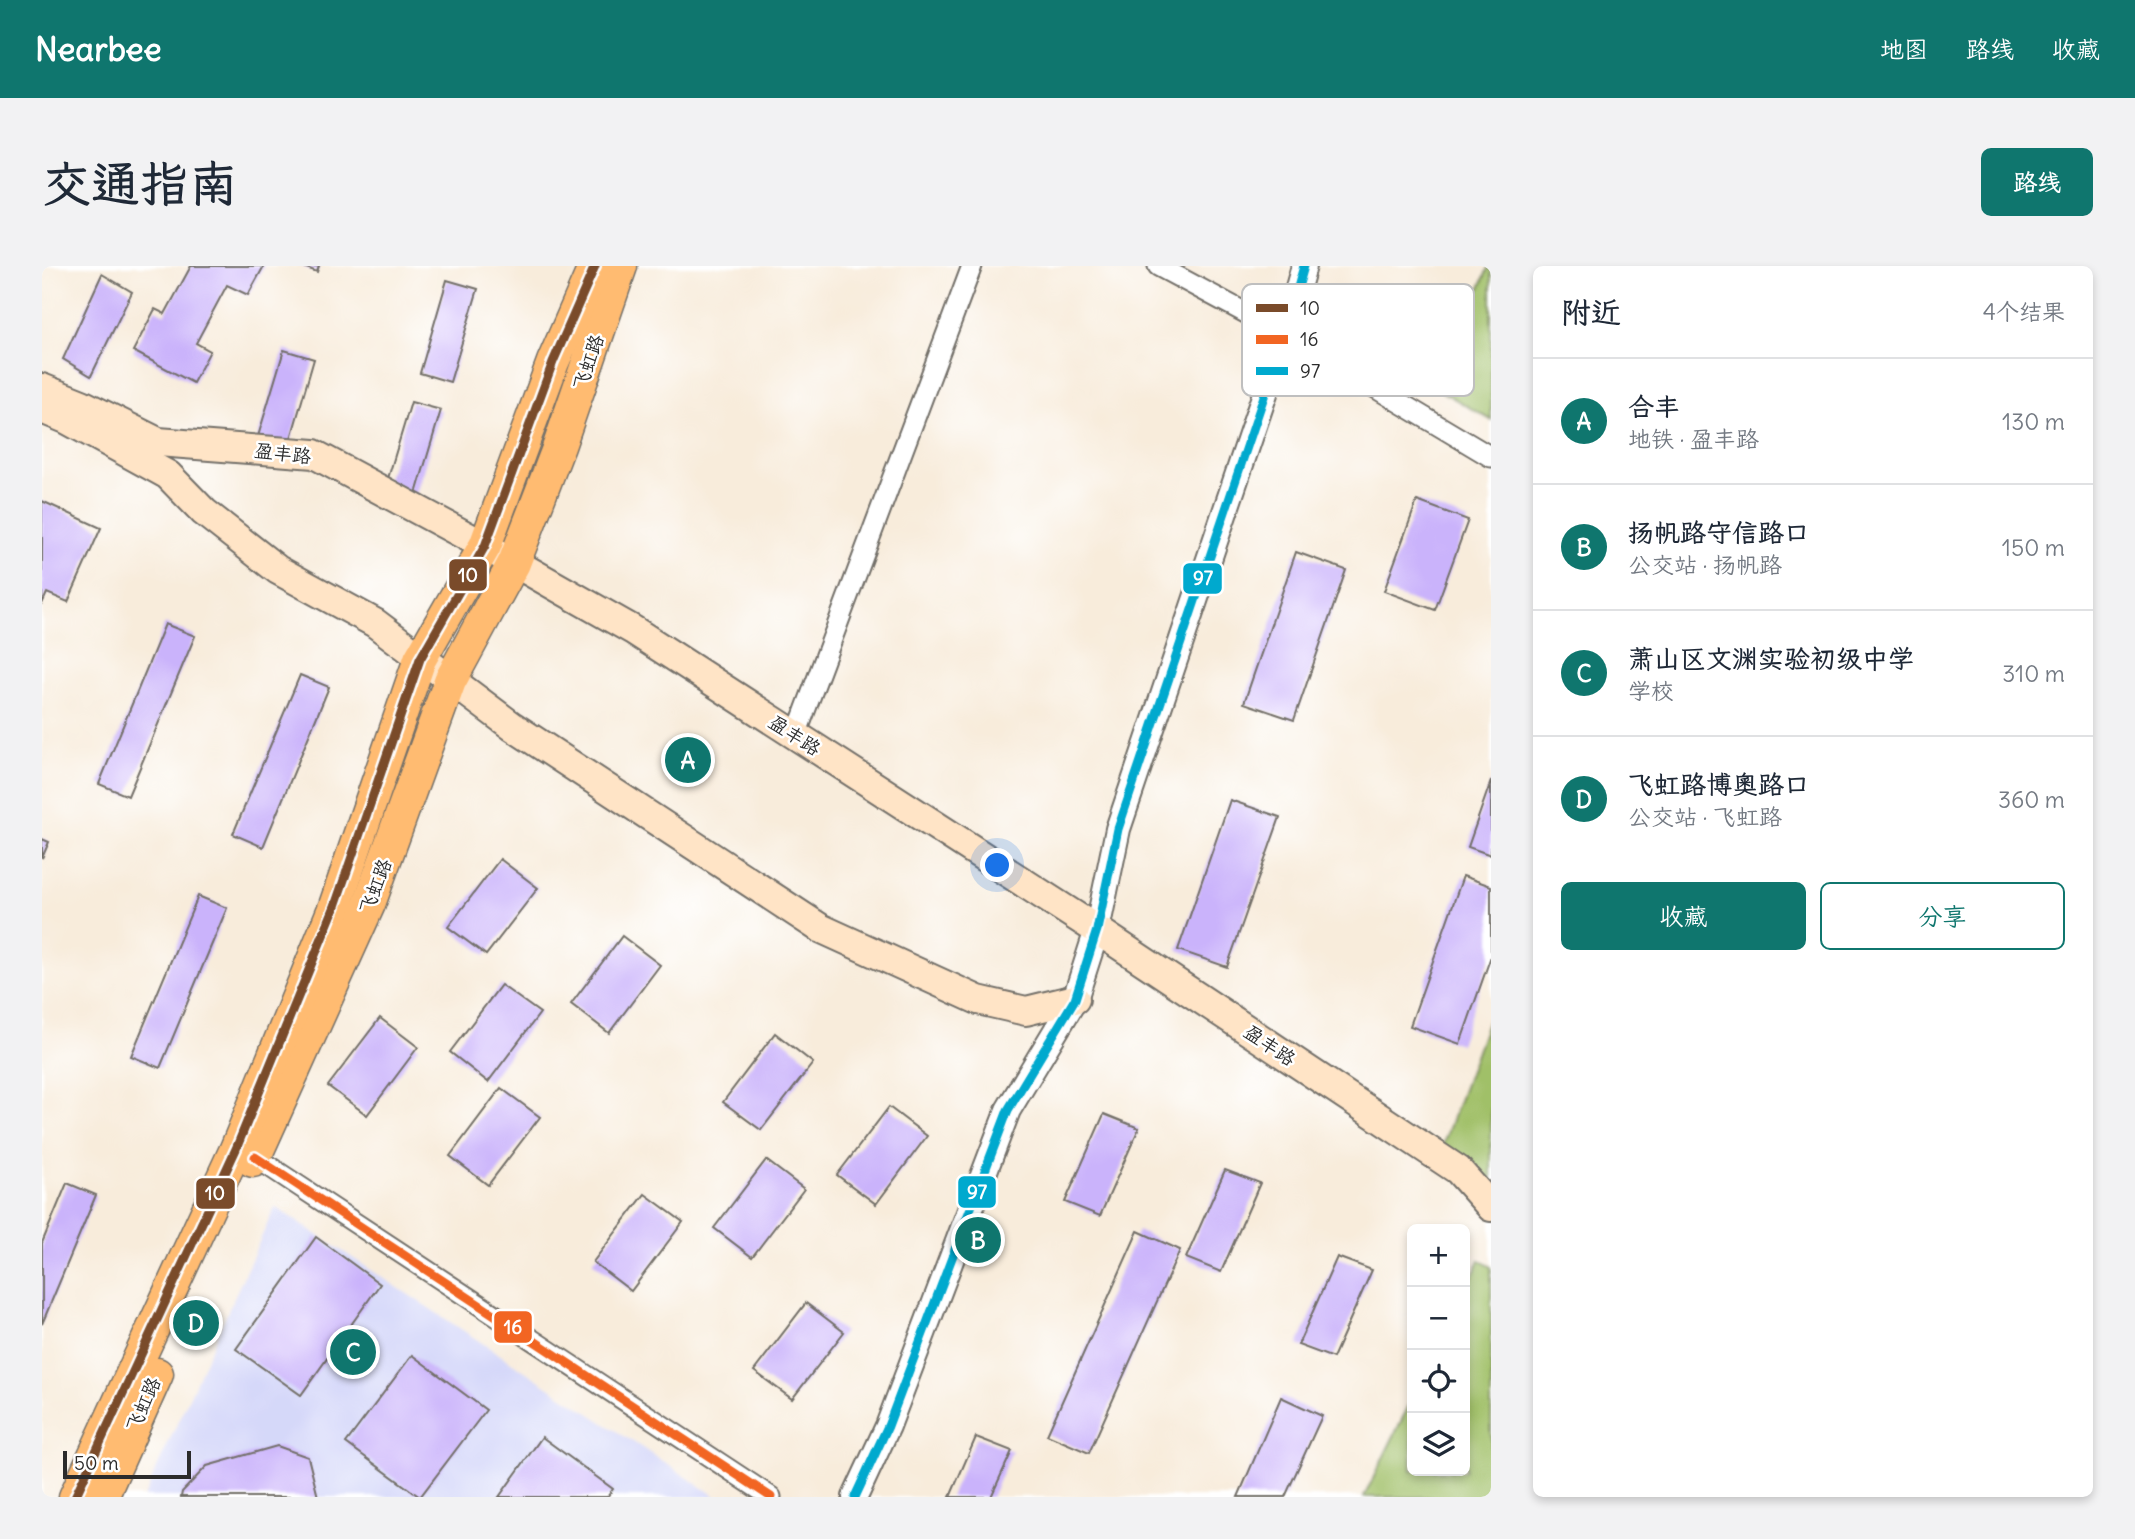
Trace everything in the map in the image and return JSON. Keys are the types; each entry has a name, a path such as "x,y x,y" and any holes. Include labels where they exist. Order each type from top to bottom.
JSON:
{"main road":[{"name":"飞虹路","path":"75,1497 241,1136 335,906 420,659 485,546 553,362 595,266"},
{"name":"飞虹路","path":"102,1497 369,904 450,681 514,563 559,446 621,266"},
{"name":"盈丰路","path":"42,388 82,404 158,442 314,454 485,546 633,630 1097,930 1458,1170 1491,1207"},
{"path":"42,410 66,419 168,475 204,512 278,570 374,623 512,726 820,928 978,1000 1026,1011 1075,999"}],"street":[{"path":"796,735 972,266"},
{"path":"1158,266 1242,311"},
{"path":"1299,284 1304,266"},
{"path":"855,1497 888,1426 1007,1110 1075,999 1097,930 1118,830 1265,396"},
{"path":"1389,396 1491,457"},
{"path":"255,1157 771,1497"}],"shaded area":[{"path":"275,1207 717,1497 144,1497"}],"green space":[{"path":"1491,266 1491,420 1450,396 1474,396 1474,302"},
{"path":"1491,1012 1491,1190 1440,1153"},
{"path":"1480,1260 1491,1267 1491,1497 1364,1497 1407,1409 1407,1476 1470,1476 1470,1281"}],"building":[{"path":"191,266 264,266 248,295 227,285 196,343 210,351 193,383 133,351 155,309 165,314"},
{"path":"301,266 319,266 317,272"},
{"path":"102,274 132,292 91,376 63,359"},
{"path":"447,280 478,289 450,382 420,373"},
{"path":"284,350 314,359 287,452 256,443"},
{"path":"411,402 441,410 413,504 383,495"},
{"path":"42,501 101,528 68,602 47,593 42,604"},
{"path":"1417,501 1468,520 1435,610 1384,591"},
{"path":"1296,552 1346,570 1294,720 1244,703"},
{"path":"165,624 195,636 128,796 99,784"},
{"path":"300,675 329,687 263,847 233,834"},
{"path":"1491,781 1491,855 1468,847"},
{"path":"1230,800 1280,817 1227,967 1178,950"},
{"path":"42,839 49,842 42,858"},
{"path":"500,859 538,888 486,955 448,927"},
{"path":"1463,876 1491,886 1491,956 1460,1044 1410,1026"},
{"path":"198,896 227,908 160,1068 131,1056"},
{"path":"622,936 660,965 609,1033 571,1004"},
{"path":"501,985 540,1013 488,1082 450,1052"},
{"path":"380,1018 418,1047 367,1115 328,1086"},
{"path":"775,1033 813,1063 761,1130 723,1102"},
{"path":"501,1088 540,1117 488,1185 450,1156"},
{"path":"889,1107 927,1136 876,1204 837,1175"},
{"path":"1104,1114 1139,1128 1100,1216 1065,1202"},
{"path":"766,1160 804,1189 752,1257 714,1228"},
{"path":"1225,1170 1260,1183 1221,1272 1186,1258"},
{"path":"67,1183 96,1195 42,1324 42,1243"},
{"path":"645,1194 683,1222 631,1291 593,1262"},
{"path":"1138,1231 1180,1250 1089,1453 1047,1435"},
{"path":"316,1237 380,1284 301,1395 236,1349"},
{"path":"1337,1257 1372,1270 1333,1358 1298,1345"},
{"path":"806,1303 844,1332 792,1399 754,1371"},
{"path":"412,1355 486,1410 420,1497 346,1443"},
{"path":"1281,1397 1322,1416 1285,1497 1238,1497"},
{"path":"542,1437 613,1489 607,1497 499,1497"},
{"path":"976,1437 1012,1451 991,1497 950,1497"},
{"path":"277,1446 308,1457 318,1497 181,1497 182,1492 207,1466"}],"transit line":[{"name":"10","path":"75,1497 236,1149 335,906 420,659 485,546 553,362 595,266"},
{"name":"97","path":"1299,284 1304,266"},
{"name":"97","path":"855,1497 888,1426 1008,1110 1075,999 1097,930 1118,829 1264,396"},
{"name":"16","path":"255,1157 771,1497"}],"place":[{"name":"合丰","path":"688,760"},
{"name":"扬帆路守信路口","path":"978,1240"},
{"name":"飞虹路博奥路口","path":"196,1323"},
{"name":"萧山区文渊实验初级中学","path":"353,1352"}]}
